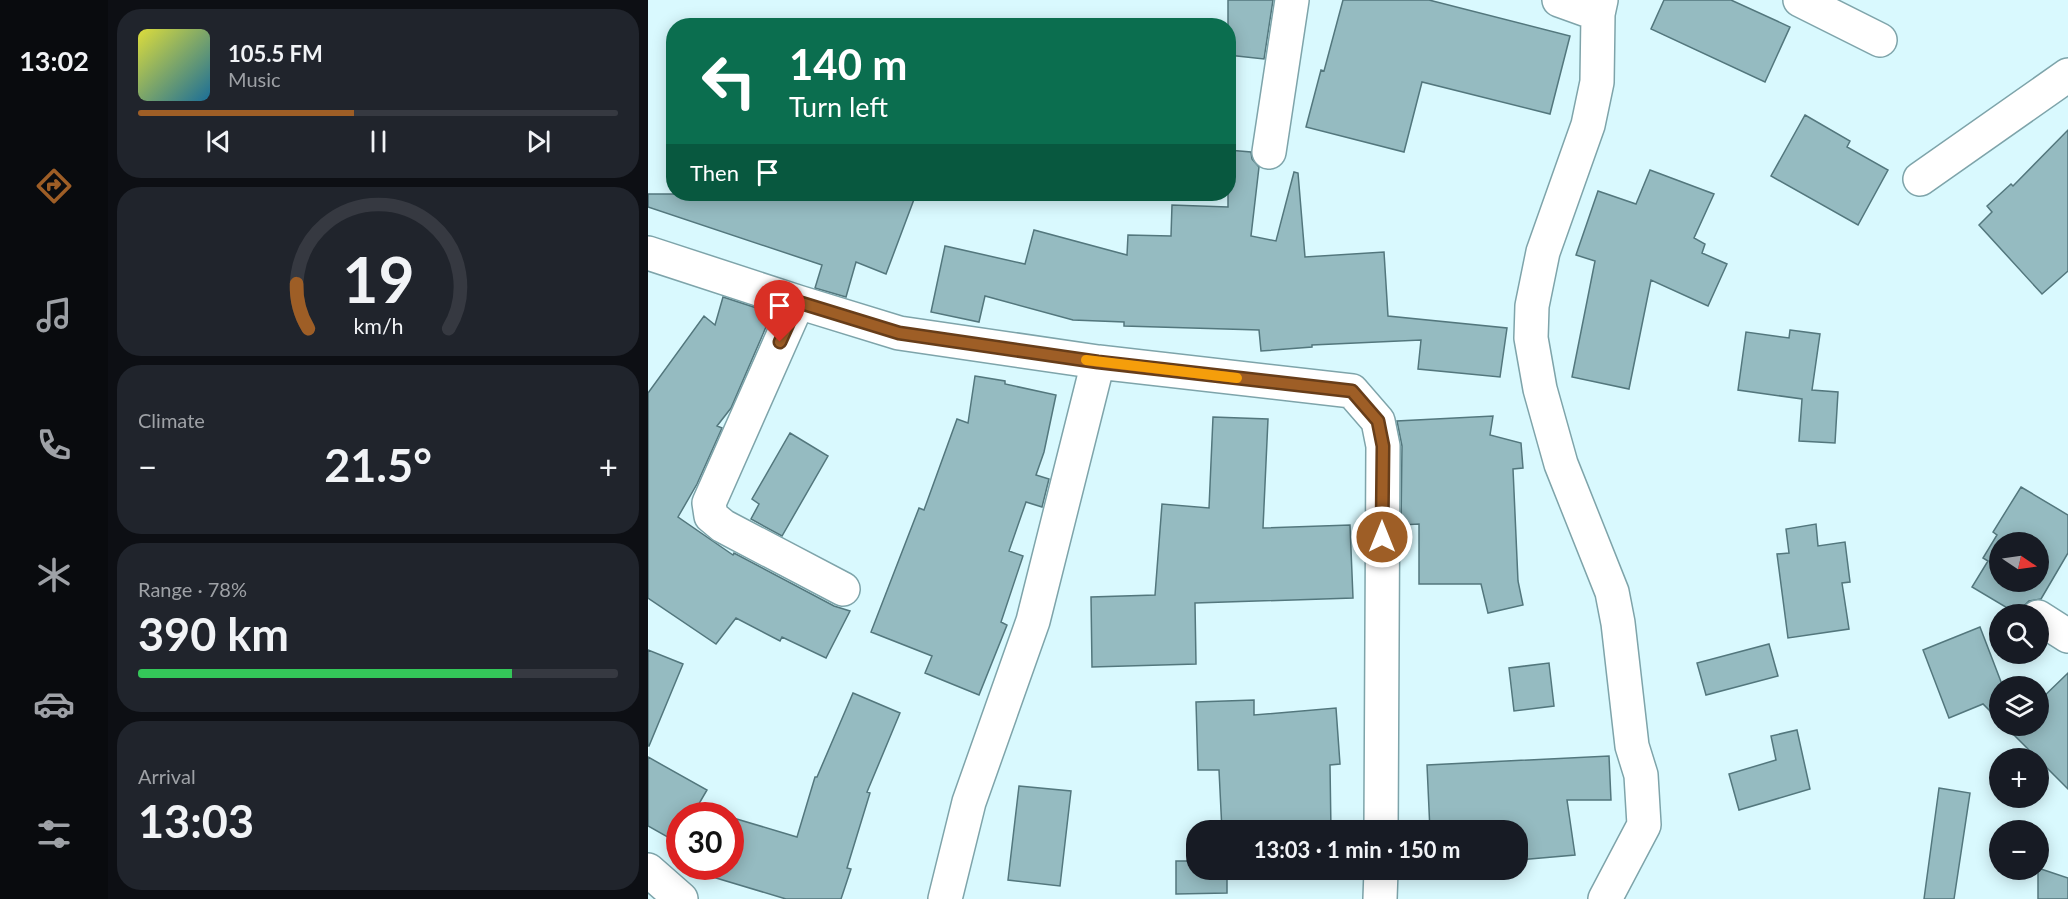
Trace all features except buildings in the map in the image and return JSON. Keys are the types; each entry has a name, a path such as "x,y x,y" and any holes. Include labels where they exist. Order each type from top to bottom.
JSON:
{"street":[{"path":"1269,152 1292,0"},
{"path":"1559,0 1600,7 1597,82 1577,161 1544,252 1532,306 1531,338 1540,389 1561,464 1612,592 1618,623 1632,746 1641,775 1644,825 1605,899"},
{"path":"1800,0 1880,40"},
{"path":"1920,179 2068,75"},
{"path":"648,253 899,333 1098,362 1352,391 1378,421 1383,446 1381,820"},
{"path":"798,302 709,503 711,516 723,526 843,589"},
{"path":"945,899 969,802 1033,621 1098,362"},
{"path":"2049,624 2068,636"},
{"path":"648,870 681,899"},
{"path":"1380,899 1381,880"}],"slow traffic":[{"path":"1086,360 1237,378"}],"route":[{"path":"780,342 798,302 899,333 1098,362 1352,391 1378,421 1383,446 1382,537"}]}
